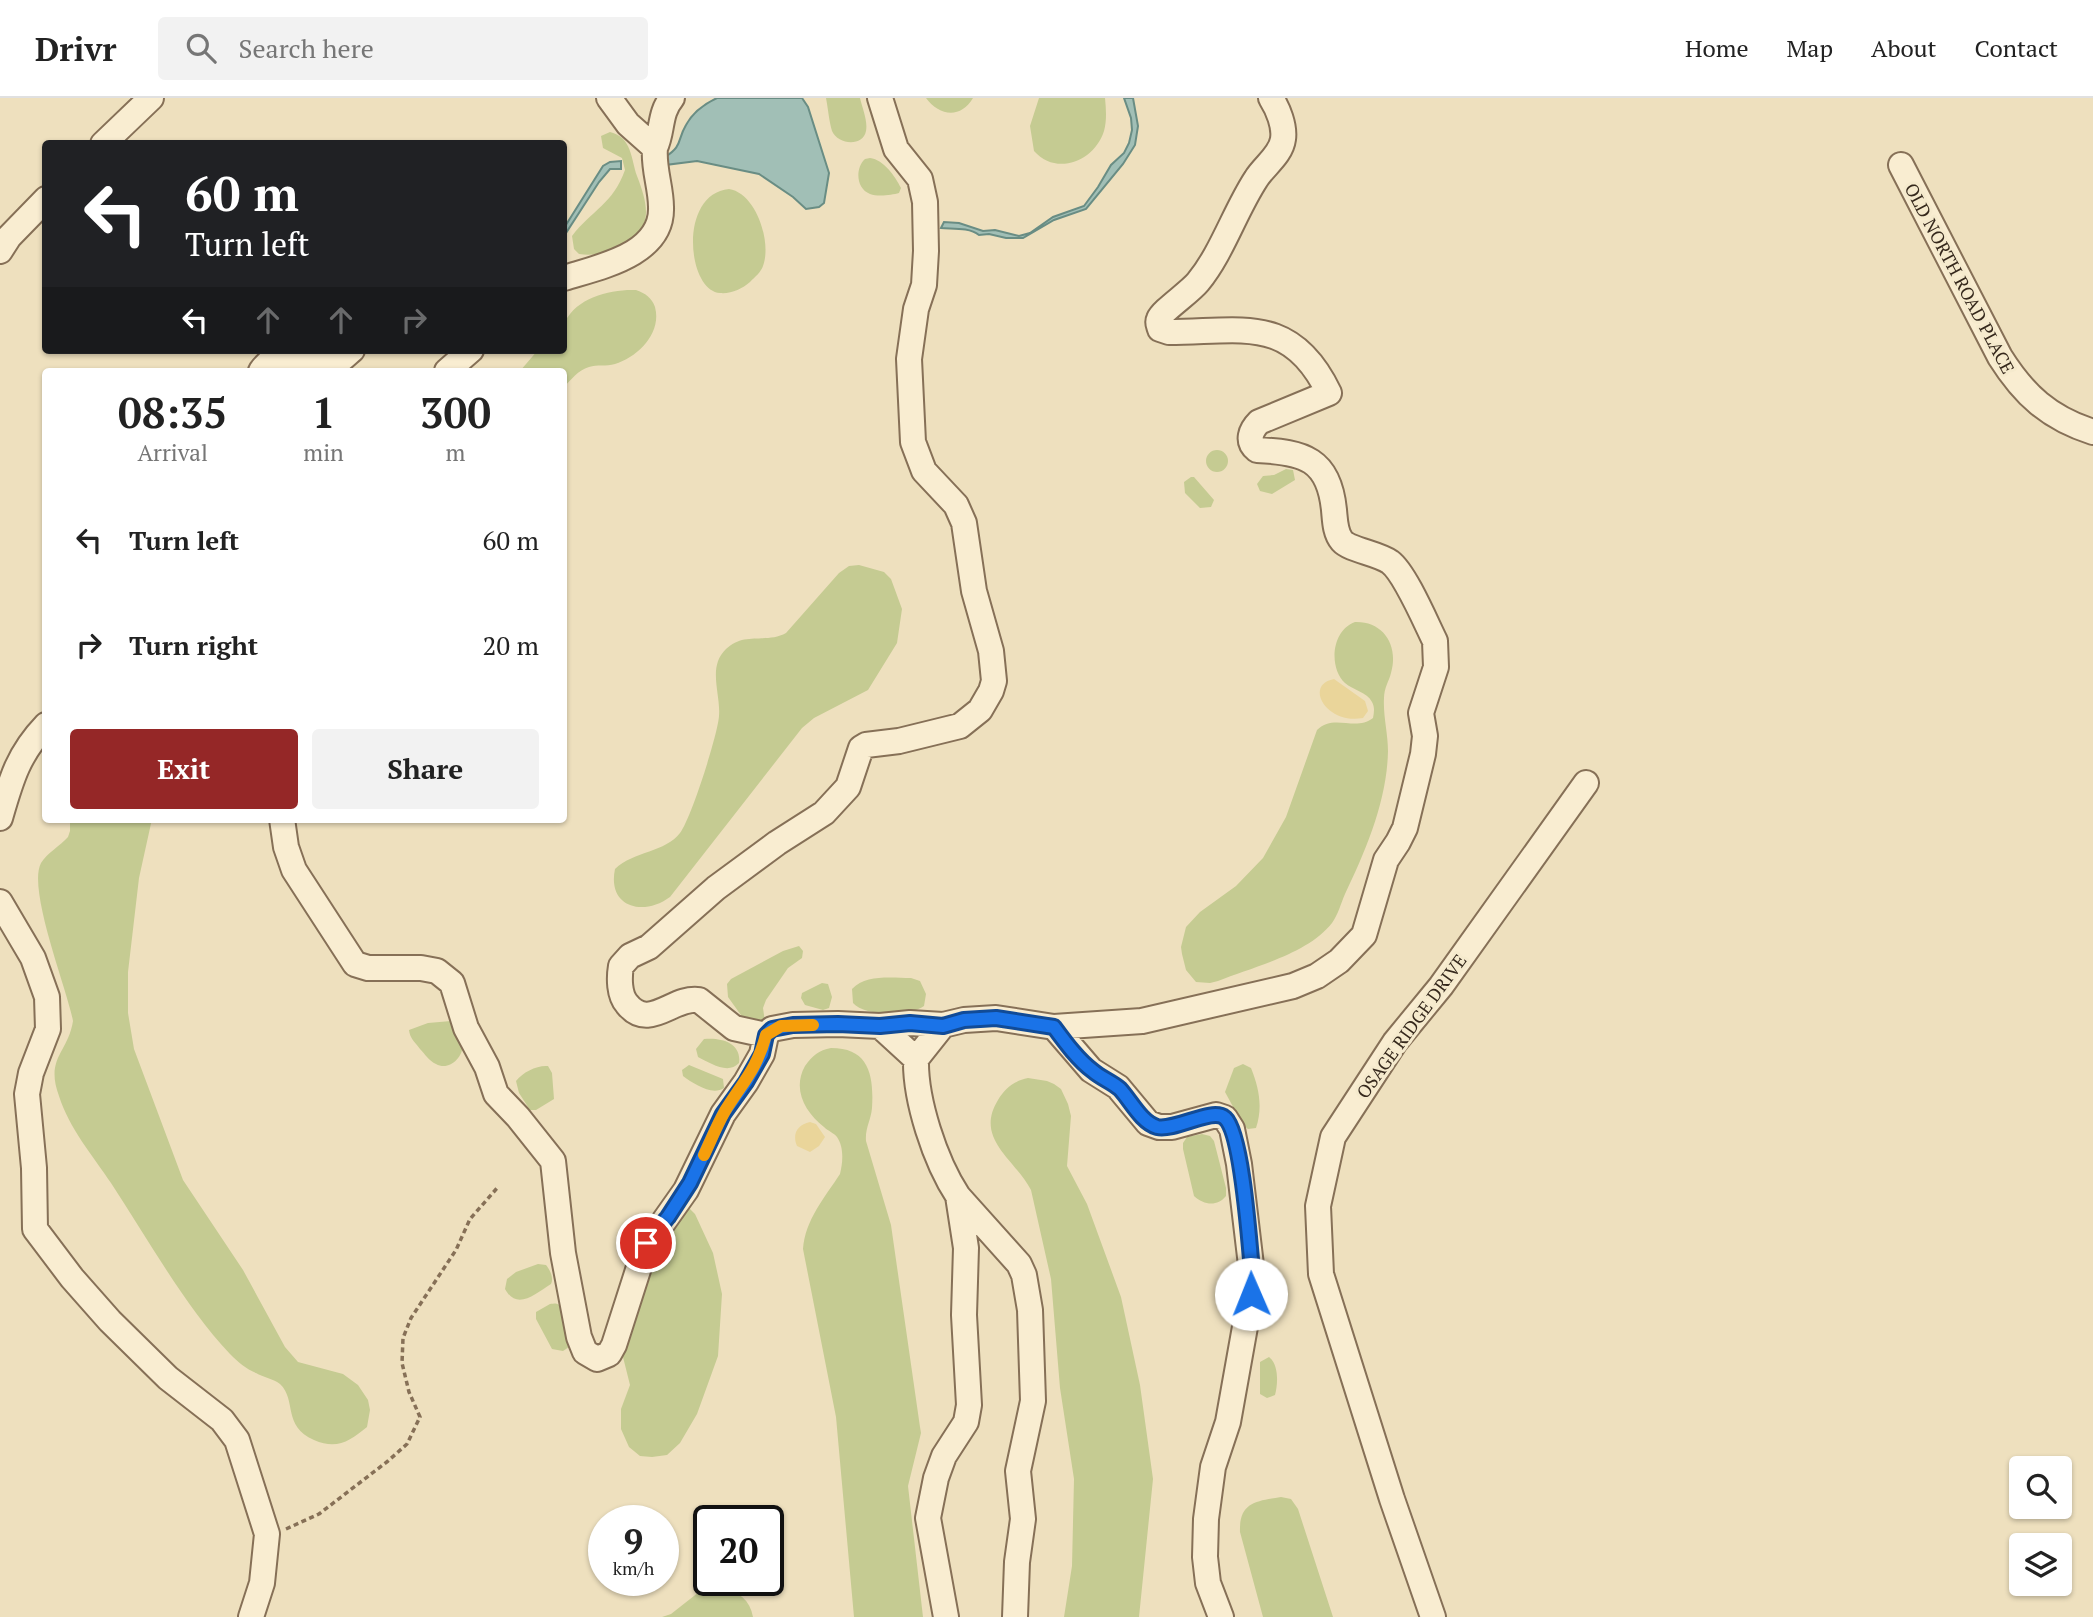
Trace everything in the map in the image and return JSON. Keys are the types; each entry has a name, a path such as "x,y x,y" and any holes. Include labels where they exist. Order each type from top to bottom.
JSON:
{"street":[{"path":"107,140 151,98"},
{"path":"609,98 628,124 655,148"},
{"path":"567,277 628,255 646,244 659,227 661,207 655,148 661,117 672,98"},
{"path":"766,1035 734,1028 704,1003 693,999 656,1014 642,1015 635,1012 624,1001 620,983 621,966 630,956 649,947 716,888 777,843 824,813 848,787 861,748 960,726 980,710 993,681 991,651 974,592 964,523 956,505 924,471 911,435 909,359 916,309 924,285 925,202 920,179 896,149 880,98"},
{"path":"282,823 285,844 294,870 352,961 364,967 421,968 437,971 447,979 455,990 466,1028 485,1063 496,1094 551,1156 568,1283 579,1337 591,1357 603,1358 614,1345 646,1243 668,1217 690,1183 723,1114 746,1082 762,1054 766,1035 772,1029 793,1025 880,1026 910,1023 943,1026 964,1020 996,1018 1054,1027 1155,1018 1293,986 1317,976 1339,961 1359,942 1368,927 1379,878 1386,860 1402,835 1424,747 1421,713 1434,675 1437,650 1435,642 1405,582 1392,563 1341,540 1336,526 1332,490 1324,473 1307,458 1297,454 1257,450 1253,447 1252,429 1259,422 1329,393 1317,372 1304,357 1289,342 1265,332 1169,332 1160,329 1158,325 1159,319 1190,292 1209,268 1245,196 1283,143 1283,128 1271,98"},
{"name":"OLD NORTH ROAD PLACE","path":"1900,165 2015,381 2046,410 2093,432"},
{"path":"0,251 9,237 42,203"},
{"path":"264,368 272,359 279,358 296,358 330,365 338,363 348,354"},
{"path":"450,368 466,354"},
{"path":"0,818 22,753 42,730"},
{"name":"OSAGE RIDGE DRIVE","path":"1433,1617 1392,1499 1321,1274 1318,1206 1333,1136 1395,1042 1441,986 1586,783"},
{"path":"0,902 33,958 47,997 48,1029 31,1073 27,1094 34,1168 35,1229 72,1278 110,1321 168,1378 228,1426 242,1452 267,1534 262,1583 251,1617"},
{"path":"880,1026 916,1059 919,1091 934,1145 949,1182 958,1196 1019,1264 1024,1275 1029,1300 1033,1401 1018,1471 1023,1523 1014,1617"},
{"path":"916,1059 943,1026"},
{"path":"1054,1027 1091,1070 1118,1087 1148,1123 1159,1127 1172,1127 1216,1115 1225,1118 1231,1129 1239,1164 1253,1282 1227,1422 1213,1467 1206,1519 1205,1557 1208,1583 1221,1617"},
{"path":"946,1617 928,1518 936,1478 944,1456 966,1422 970,1405 964,1315 967,1258 965,1227 958,1196"}],"path":[{"path":"267,1534 291,1528 320,1514 407,1444 420,1417 409,1392 403,1338 411,1318 456,1250 470,1219 498,1187"}],"green space":[{"path":"826,98 860,98 866,119 866,131 860,140 850,142 835,136"},
{"path":"926,98 973,98 962,109 950,113 937,109"},
{"path":"1039,98 1105,98 1104,131 1092,151 1083,158 1063,164 1043,159 1034,151 1030,126"},
{"path":"610,132 623,139 630,149 645,200 645,220 635,237 625,244 599,254 579,254 574,249 572,236 608,199 625,170 622,158 603,148 601,136"},
{"path":"865,159 880,162 892,174 901,188 899,193 873,195 862,188 858,173"},
{"path":"729,189 739,192 747,199 760,220 765,256 762,268 750,282 728,293 720,293 709,288 700,277 693,242 701,207 713,195"},
{"path":"636,290 645,294 655,307 655,326 640,350 615,364 585,368 567,384 567,368 523,368 535,354 567,354 567,319 570,313 596,296"},
{"path":"1217,450 1225,453 1228,461 1225,469 1217,472 1209,469 1206,461 1209,453"},
{"path":"1286,469 1293,470 1295,480 1272,494 1260,491 1257,484 1263,476 1274,475"},
{"path":"1194,477 1214,500 1211,507 1200,508 1185,493 1184,482"},
{"path":"859,565 884,572 891,579 902,609 897,643 868,690 814,718 802,728 670,897 649,906 629,905 616,892 615,869 631,858 674,839 685,825 691,811 719,716 716,672 720,656 740,640 771,638 786,633 839,573 849,566"},
{"path":"1355,622 1381,630 1391,644 1393,653 1384,698 1387,770 1374,825 1338,913 1322,934 1295,951 1218,981 1196,982 1186,970 1182,954 1186,927 1200,912 1236,886 1263,858 1286,817 1317,730 1330,723 1359,723 1373,718 1374,706 1370,699 1345,683 1336,668 1337,641 1347,626"},
{"path":"70,823 151,823 139,878 128,972 128,1013 134,1049 183,1180 243,1270 285,1347 298,1362 343,1374 358,1385 368,1400 370,1410 367,1427 349,1440 336,1444 322,1443 304,1434 294,1420 285,1390 280,1384 242,1365 213,1335 167,1271 63,1108 55,1083 56,1064 73,1021 43,916 38,876 41,863 68,837"},
{"path":"799,946 803,951 802,958 788,968 766,1000 763,1008 765,1022 743,1018 728,997 727,984 731,979 783,951"},
{"path":"911,978 920,981 926,994 924,1006 909,1012 888,1014 867,1011 853,1003 852,989 864,981"},
{"path":"822,983 828,984 832,997 829,1008 823,1010 805,1005 801,998 802,993"},
{"path":"451,1021 461,1038 462,1052 456,1061 441,1066 427,1057 410,1036 409,1030 428,1023"},
{"path":"704,1039 723,1040 734,1046 739,1063 724,1068 698,1057 696,1049"},
{"path":"831,1048 844,1049 861,1058 872,1085 872,1108 866,1141 891,1225 921,1433 908,1486 923,1617 854,1617 836,1417 803,1249 812,1219 840,1174 842,1165 839,1141 811,1114 800,1091 801,1075 810,1059"},
{"path":"1243,1064 1251,1068 1258,1090 1260,1105 1256,1128 1248,1129 1243,1125 1225,1092 1234,1068"},
{"path":"689,1065 723,1079 724,1088 709,1090 687,1079 682,1070"},
{"path":"548,1066 552,1073 554,1099 536,1110 530,1110 519,1093 516,1081 530,1070"},
{"path":"1028,1078 1054,1084 1061,1089 1068,1104 1071,1116 1067,1166 1087,1204 1121,1297 1140,1385 1153,1479 1139,1617 1064,1617 1072,1566 1074,1479 1060,1388 1051,1279 1031,1190 1000,1148 991,1126 992,1114 1001,1096 1014,1083"},
{"path":"1202,1134 1210,1136 1214,1141 1226,1188 1226,1196 1215,1203 1206,1203 1194,1196 1183,1149 1187,1137"},
{"path":"683,1209 690,1209 695,1214 713,1253 722,1294 718,1356 697,1414 680,1443 667,1455 640,1456 629,1447 621,1429 621,1409 630,1385 623,1357 624,1339 646,1259"},
{"path":"538,1264 546,1265 552,1277 551,1284 533,1296 521,1300 510,1296 505,1289 507,1279 516,1272"},
{"path":"550,1304 560,1305 563,1310 569,1333 569,1347 563,1351 552,1349 536,1319 536,1312"},
{"path":"1269,1357 1275,1365 1277,1380 1275,1395 1267,1398 1260,1394 1260,1362"},
{"path":"1281,1497 1291,1499 1298,1509 1333,1617 1263,1617 1240,1532 1240,1522 1242,1514 1251,1505"},
{"path":"694,1596 741,1596 753,1617 662,1617 671,1614"}],"sand":[{"path":"1334,679 1365,701 1368,711 1363,718 1339,716 1323,703 1320,689"},
{"path":"810,1122 816,1124 825,1137 819,1146 810,1152 797,1146 795,1134 799,1128"}],"water":[{"path":"717,98 802,98 808,107 829,173 824,203 819,207 806,209 759,174 697,161 665,165 665,157 677,146 692,116"},
{"path":"1124,98 1133,98 1138,126 1135,145 1086,209 1054,220 1023,238 979,235 966,230 941,228 944,222 959,223 983,231 995,230 1019,236 1030,233 1053,217 1084,206 1129,143 1131,118"},
{"path":"621,161 621,169 610,169 567,231 567,223 603,166"}],"slow traffic":[{"path":"704,1155 723,1114 762,1054 766,1035 781,1026 813,1025"}],"route":[{"path":"646,1243 668,1217 690,1183 723,1114 746,1082 762,1054 766,1035 772,1029 793,1025 838,1024 880,1026 910,1023 943,1026 964,1020 996,1018 1054,1027 1091,1070 1118,1087 1148,1123 1159,1127 1172,1127 1211,1115 1225,1118 1231,1129 1239,1164 1253,1282 1251,1294"}]}
